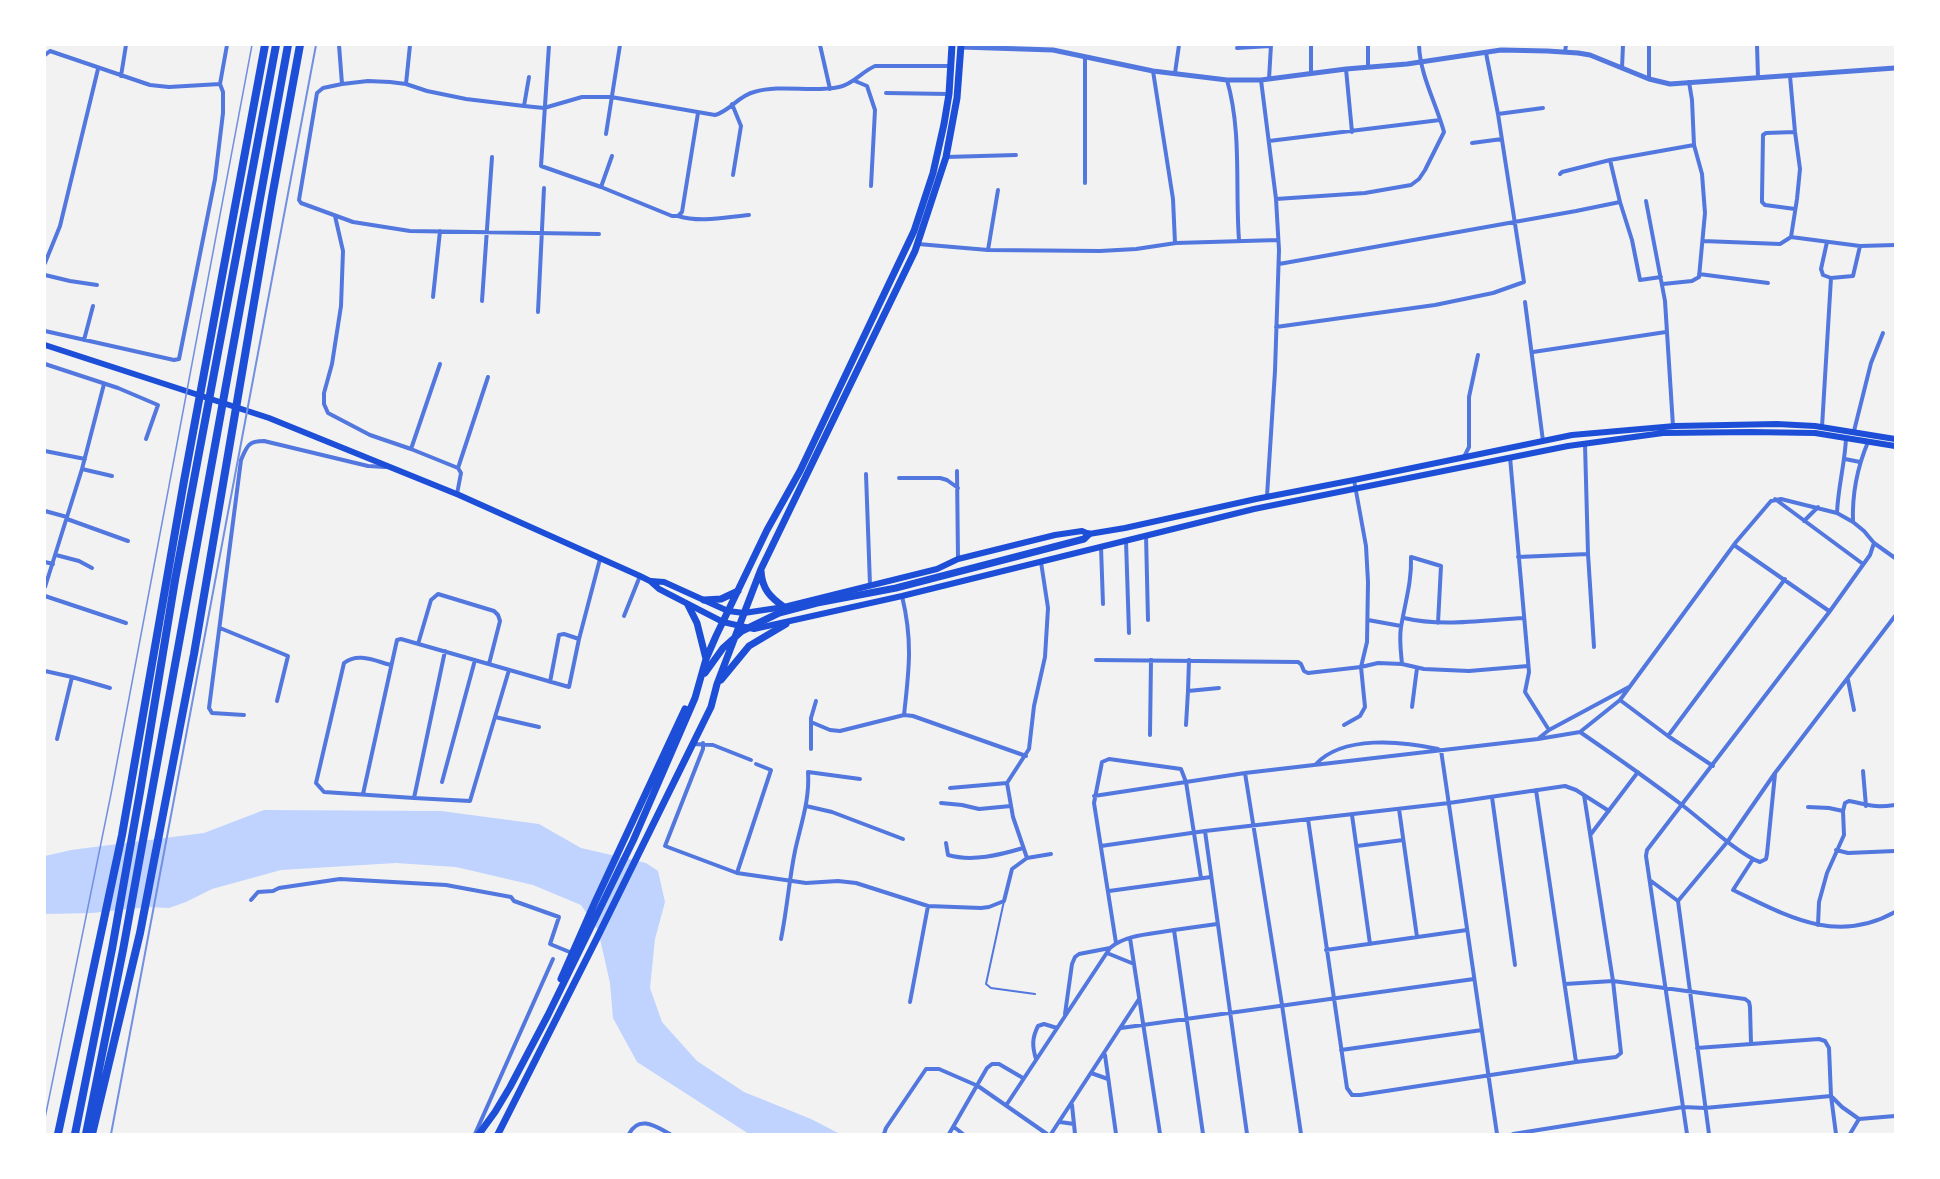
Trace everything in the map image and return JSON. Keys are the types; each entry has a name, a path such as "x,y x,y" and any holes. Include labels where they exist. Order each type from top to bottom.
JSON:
{"highway":[{"path":"58,1134 122,835 184,481 265,45"},
{"path":"75,1134 138,803 175,580 276,45"},
{"path":"86,1134 123,950 288,45"},
{"path":"92,1134 140,933 194,654 300,45"},
{"path":"477,1134 510,1082 572,953 633,841 695,698 706,659 728,611 767,530 800,471 914,231 933,173 949,94 952,45"},
{"path":"498,1134 711,707 717,684 761,569 917,244 946,157 957,98 961,46"},
{"path":"477,1134 510,1087 583,935 693,692 723,648 742,631 779,612 928,580 1084,539 1089,534"},
{"path":"761,569 766,592 788,606"},
{"path":"704,600 721,599 738,591"},
{"path":"688,605 698,623 706,659"},
{"path":"717,684 749,646 788,623"}],"main road":[{"path":"45,345 269,418 396,468 640,576 659,589 723,622 754,629 902,596 1101,547 1125,539 1269,506 1510,456 1585,443 1663,433 1815,433 1895,446"},
{"path":"650,581 664,582 728,611 744,613 788,606 937,569 958,559 1055,535 1082,531 1089,534 1125,528 1572,435 1673,426 1777,424 1822,427 1895,439"},
{"path":"1846,438 1850,431"},
{"path":"1868,442 1869,434"},
{"path":"1267,497 1269,506"},
{"path":"788,606 785,610 788,623"}],"street":[{"path":"121,76 126,45"},
{"path":"45,331 174,360 179,359 215,179 223,113 224,92 220,84 227,45"},
{"path":"339,45 342,84"},
{"path":"405,84 410,45"},
{"path":"549,45 541,166 672,216 702,219 749,215"},
{"path":"606,134 620,45"},
{"path":"820,45 830,89"},
{"path":"1174,74 1179,45"},
{"path":"1311,45 1311,73"},
{"path":"1368,45 1368,68"},
{"path":"1276,199 1365,193 1412,185 1419,179 1444,130 1420,63 1419,45"},
{"path":"1622,68 1623,45"},
{"path":"1649,45 1649,79"},
{"path":"1757,45 1758,77"},
{"path":"961,46 1053,50 1153,71 1227,80 1261,80 1346,69 1420,63 1513,50 1565,48 1590,55 1649,79 1670,84 1895,68"},
{"path":"1237,48 1270,46 1269,79"},
{"path":"45,55 50,51 98,69 160,87 220,84"},
{"path":"1276,327 1435,305 1493,293 1524,282 1498,114 1486,53"},
{"path":"1084,183 1085,57"},
{"path":"599,234 410,231 353,222 301,203 299,200 316,93 323,88 368,81 405,84 466,99 544,108 582,97 611,97 714,115 726,112 732,104 753,92 842,87 855,80 863,71 875,66 952,66"},
{"path":"45,263 60,226 98,69"},
{"path":"1346,69 1352,132"},
{"path":"1153,71 1173,200 1176,243"},
{"path":"1790,75 1800,159 1791,237"},
{"path":"524,106 529,77"},
{"path":"855,80 867,86 875,110 871,186"},
{"path":"1227,80 1231,93 1236,135 1239,240"},
{"path":"1261,80 1276,199 1279,264 1267,497"},
{"path":"1663,284 1692,281 1697,279 1699,274 1705,213 1702,174 1694,145 1689,82"},
{"path":"886,93 949,94"},
{"path":"732,104 741,126 733,175"},
{"path":"1498,114 1543,108"},
{"path":"678,216 682,212 698,113"},
{"path":"1269,141 1440,120"},
{"path":"1795,132 1763,135 1762,198 1765,205 1795,209"},
{"path":"1472,143 1502,139"},
{"path":"1560,174 1610,160 1694,145"},
{"path":"946,157 1016,155"},
{"path":"601,187 612,156"},
{"path":"482,301 492,157"},
{"path":"1610,160 1632,240 1640,280 1661,277"},
{"path":"537,312 544,188"},
{"path":"988,250 998,190"},
{"path":"1279,264 1620,201"},
{"path":"1646,201 1663,284 1673,426"},
{"path":"335,215 343,251 341,306 332,364 324,393 324,404 328,413 370,435 458,468"},
{"path":"433,297 440,231"},
{"path":"1702,241 1780,244 1791,237 1860,246 1895,245"},
{"path":"917,244 988,250 1109,251 1176,243 1278,240"},
{"path":"1827,242 1821,269 1823,274 1831,278 1853,276 1860,246"},
{"path":"1699,274 1768,283"},
{"path":"45,275 97,285"},
{"path":"1822,427 1831,278"},
{"path":"1525,302 1544,441"},
{"path":"84,339 93,306"},
{"path":"1533,352 1666,332"},
{"path":"1850,431 1870,363 1883,333"},
{"path":"1464,457 1469,447 1469,397 1478,355"},
{"path":"45,364 118,388 158,405 146,439"},
{"path":"411,449 440,364"},
{"path":"457,494 460,473 458,468 489,377"},
{"path":"45,586 85,459 104,384"},
{"path":"1837,513 1846,438"},
{"path":"244,715 209,712 241,460 247,446 255,441 264,441 368,466 396,468"},
{"path":"1853,522 1852,506 1860,462 1868,442"},
{"path":"1585,443 1588,554 1594,647"},
{"path":"45,451 85,459"},
{"path":"1510,456 1529,672 1525,692 1549,730"},
{"path":"1845,459 1860,462"},
{"path":"82,469 112,476"},
{"path":"957,471 958,559"},
{"path":"867,474 870,585"},
{"path":"899,478 940,478 947,480 957,488"},
{"path":"1344,725 1356,719 1365,710 1361,667 1367,642 1368,582 1366,546 1354,480"},
{"path":"1775,499 1863,564"},
{"path":"1094,796 1245,773 1581,732 1620,700 1734,545 1768,504 1775,499 1837,513 1853,522 1874,543 1895,558"},
{"path":"1804,521 1818,507"},
{"path":"45,511 129,541"},
{"path":"1146,534 1148,620"},
{"path":"1125,539 1129,633"},
{"path":"1687,1134 1646,856 1647,850 1683,806 1830,611 1870,555 1874,543"},
{"path":"1734,545 1830,611"},
{"path":"1101,547 1103,604"},
{"path":"1518,557 1588,554"},
{"path":"56,555 78,561 92,568"},
{"path":"1402,664 1401,626 1410,586 1411,557 1441,566 1438,623"},
{"path":"363,794 397,640 401,639 445,651 568,687 600,559"},
{"path":"45,561 53,564"},
{"path":"1027,858 1011,806 1007,783 1026,756 1034,706 1043,674 1048,608 1041,562"},
{"path":"624,616 640,576"},
{"path":"1668,736 1785,579"},
{"path":"418,644 430,600 438,594 494,611 498,615 500,621 489,664"},
{"path":"45,596 126,622"},
{"path":"902,596 910,646 904,715"},
{"path":"1678,901 1728,841 1775,773 1895,616"},
{"path":"1404,618 1438,623 1524,618"},
{"path":"1368,620 1401,626"},
{"path":"220,628 288,656 277,701"},
{"path":"550,682 559,635 564,634 579,639"},
{"path":"414,798 445,651"},
{"path":"391,665 357,656 344,663 316,783 324,792 470,801 509,670"},
{"path":"442,782 475,660"},
{"path":"1096,660 1298,662 1308,673 1378,663 1469,671 1528,666"},
{"path":"1150,735 1151,660"},
{"path":"1186,725 1189,660"},
{"path":"1412,707 1417,668"},
{"path":"45,671 110,688"},
{"path":"57,739 72,677"},
{"path":"1848,680 1854,710"},
{"path":"1538,739 1549,730 1631,686"},
{"path":"1188,691 1219,688"},
{"path":"1620,700 1713,766"},
{"path":"811,749 812,722 816,701"},
{"path":"812,722 830,730 840,731 904,715 924,718 929,722 1026,756"},
{"path":"495,717 539,727"},
{"path":"1581,732 1638,772 1728,841 1760,862 1766,859 1775,773"},
{"path":"1316,765 1333,750 1381,742 1421,745 1441,750"},
{"path":"693,744 713,745 751,760"},
{"path":"703,744 665,846 737,873 806,883 838,881 856,883 928,906 981,908 1004,900 1012,869 1027,858 1051,854"},
{"path":"1441,750 1497,1134"},
{"path":"1116,943 1095,811 1094,796 1102,762 1109,759 1179,768 1183,772 1201,878"},
{"path":"737,873 771,770 756,764"},
{"path":"1863,771 1866,807"},
{"path":"782,939 790,880 806,806 808,772 860,779"},
{"path":"1591,834 1638,772"},
{"path":"1245,773 1301,1134"},
{"path":"950,788 1007,783"},
{"path":"1101,846 1205,831 1570,787 1609,811"},
{"path":"1536,790 1576,1062"},
{"path":"1308,819 1347,1088 1352,1095 1616,1057 1622,1049 1584,795"},
{"path":"1492,796 1515,965"},
{"path":"1818,925 1819,902 1827,873 1844,835 1845,803 1858,802 1866,807 1895,806"},
{"path":"941,803 979,809 1011,806"},
{"path":"806,806 832,812 903,839"},
{"path":"1808,807 1843,811"},
{"path":"1399,809 1417,937"},
{"path":"1352,815 1370,944"},
{"path":"1205,831 1248,1134"},
{"path":"1357,846 1403,840"},
{"path":"946,843 948,855 954,857 987,856 1023,848"},
{"path":"1836,850 1848,853 1895,851"},
{"path":"1753,859 1733,890 1795,919 1810,924 1846,928 1883,919 1895,912"},
{"path":"1109,891 1211,877"},
{"path":"251,900 258,892 340,879 446,885 511,897 514,901 559,916 550,944 572,953"},
{"path":"1651,881 1678,901 1709,1134"},
{"path":"910,1002 928,906"},
{"path":"1007,1104 1110,948 1130,938 1217,924"},
{"path":"1174,930 1203,1134"},
{"path":"1326,950 1467,930"},
{"path":"1130,938 1160,1134"},
{"path":"1065,1015 1075,957 1078,954 1110,948"},
{"path":"1107,953 1134,964"},
{"path":"477,1134 553,959"},
{"path":"1121,1028 1474,979"},
{"path":"1564,984 1613,981 1745,999 1749,1002 1750,1007 1752,1044"},
{"path":"884,1134 927,1069 939,1069 978,1086 1049,1134 1072,1104 1139,999"},
{"path":"1036,1059 1032,1041 1038,1026 1044,1024 1057,1028"},
{"path":"1341,1050 1482,1030"},
{"path":"1697,1048 1819,1039 1825,1041 1829,1052 1836,1134"},
{"path":"1104,1053 1116,1134"},
{"path":"949,1134 987,1068 992,1064 996,1063 1023,1078"},
{"path":"1091,1073 1108,1079"},
{"path":"1513,1134 1683,1107 1705,1108 1831,1096"},
{"path":"1831,1096 1860,1119 1895,1116"},
{"path":"1072,1104 1075,1134"},
{"path":"1850,1134 1860,1119"},
{"path":"1060,1122 1074,1124"},
{"path":"629,1134 632,1128 639,1123 650,1123 670,1134"},
{"path":"954,1127 963,1134"}],"lane":[{"path":"1004,900 986,984 991,988 1035,994"}],"water":[{"path":"264,810 441,811 539,824 581,848 646,863 658,871 665,902 655,939 650,988 662,1022 697,1061 744,1092 811,1119 840,1134 749,1134 637,1062 613,1018 610,983 598,930 581,905 533,885 456,867 396,863 281,870 212,889 169,908 149,907 92,913 45,914 45,856 71,850 204,833"}],"tram line":[{"path":"45,1118 111,794 252,45"}],"railway":[{"path":"111,1134 316,45"}]}
